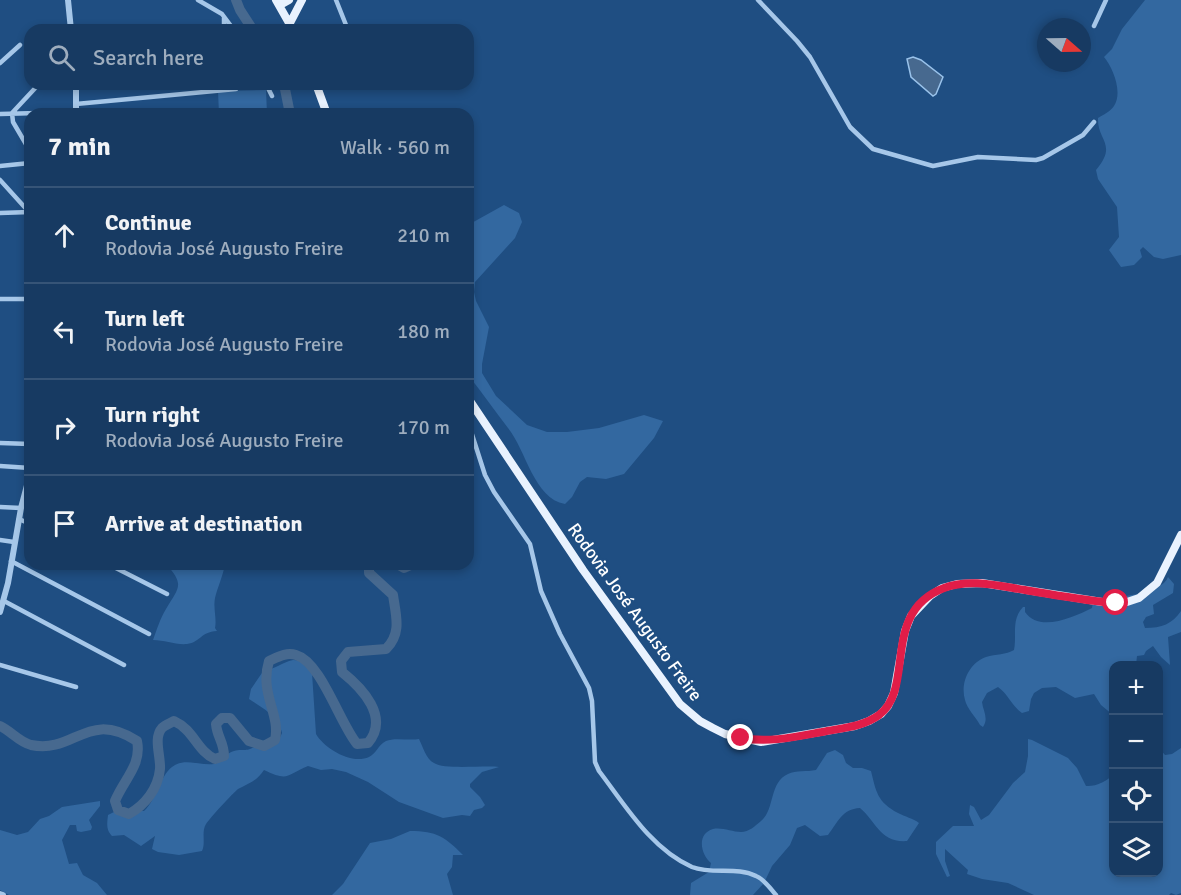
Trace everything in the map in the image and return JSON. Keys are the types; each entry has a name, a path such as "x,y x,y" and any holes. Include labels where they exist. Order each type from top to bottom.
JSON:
{"main road":[{"path":"289,0 278,3 289,24"},
{"path":"292,24 302,0"},
{"path":"317,90 325,108"},
{"name":"Rodovia José Augusto Freire","path":"474,407 620,623 680,704 699,721 725,734 761,742 855,726 880,714 888,706 894,693 905,631 911,616 930,596 942,588 957,584 982,583 1102,602 1127,602 1139,598 1156,583 1181,535"}],"street":[{"path":"68,0 70,24"},
{"path":"198,0 219,11 229,24"},
{"path":"336,0 346,24"},
{"path":"758,0 810,57 850,127 873,149 933,166 978,157 1036,160 1083,135 1094,122"},
{"path":"1094,26 1106,0"},
{"path":"224,18 224,24"},
{"path":"0,63 20,45"},
{"path":"24,141 13,122 12,113 33,90"},
{"path":"76,90 76,108"},
{"path":"76,104 225,90"},
{"path":"269,90 272,96"},
{"path":"0,114 24,113"},
{"path":"0,166 24,164"},
{"path":"0,180 24,206"},
{"path":"0,213 24,212"},
{"path":"0,299 24,299"},
{"path":"474,441 485,475 494,492 530,544 542,591 560,634 589,688 592,701 595,762 599,771 638,823 659,844 682,861 708,871 740,872 758,876 776,895"},
{"path":"0,442 24,444"},
{"path":"0,466 24,468"},
{"path":"0,612 24,502"},
{"path":"0,507 21,508"},
{"path":"19,519 24,521"},
{"path":"0,540 14,542"},
{"path":"10,560 24,567"},
{"path":"29,570 149,634"},
{"path":"120,570 167,594"},
{"path":"0,582 8,583"},
{"path":"4,600 124,665"},
{"path":"0,665 76,687"}],"shaded area":[{"path":"1145,0 1181,0 1181,255 1163,259 1154,257 1143,247 1140,250 1142,257 1134,265 1121,267 1109,250 1119,237 1117,207 1098,179 1096,170 1106,148 1098,118 1113,108 1118,94 1111,67 1104,57 1112,49 1122,29"},
{"path":"913,57 921,60 943,77 933,96 911,77 907,59"},
{"path":"266,90 267,108 219,108 218,91"},
{"path":"504,205 519,213 522,222 515,238 475,282 474,292 474,222"},
{"path":"474,292 489,327 482,373 496,396 527,425 547,432 567,432 599,428 644,415 663,421 654,438 624,474 606,479 587,477 580,482 572,497 565,504 554,500 538,484 514,437 474,383"},
{"path":"171,570 224,570 215,602 217,631 207,633 187,644 153,640 162,617 177,591 176,577"},
{"path":"1168,577 1174,584 1173,593 1153,605 1154,614 1146,617 1143,622 1145,628 1161,626 1174,619 1181,611 1181,632 1168,637 1170,665 1153,646 1144,655 1137,656 1136,661 1109,661 1109,712 1094,694 1075,698 1056,687 1042,688 1034,693 1029,711 1022,713 998,687 987,693 982,702 986,721 983,727 980,725 966,703 964,687 967,674 980,660 1014,650 1017,617 1023,607 1031,618 1039,622 1057,621 1092,608 1096,600 1136,594 1164,583"},
{"path":"293,660 306,661 312,673 316,734 325,745 346,757 362,759 371,756 386,741 419,739 429,759 439,765 499,767 482,772 470,784 485,805 474,810 470,816 443,818 399,802 368,782 346,772 332,769 321,770 308,766 287,776 278,776 264,770 256,779 238,789 206,824 202,851 179,855 158,852 152,849 155,836 141,846 124,835 112,836 110,834 107,824 108,815 116,811 144,811 164,776 177,764 187,762 214,764 234,751 278,742 282,733 277,722 269,713 249,699 251,689 264,670"},
{"path":"1028,739 1068,758 1077,768 1086,786 1093,786 1109,778 1109,877 1163,877 1163,753 1165,755 1172,754 1181,748 1181,893 1176,895 1171,893 1169,895 1034,895 1008,883 967,874 968,870 945,849 945,861 950,876 947,877 936,854 936,842 953,826 974,826 969,814 970,805 974,807 981,820 989,815 1013,783 1025,772"},
{"path":"835,750 843,755 846,763 853,768 871,771 876,790 886,805 919,823 907,841 898,841 884,835 866,813 860,808 854,809 841,817 828,835 820,836 805,825 797,828 790,845 772,866 764,883 753,895 690,895 691,883 709,872 711,863 702,845 704,835 713,829 741,832 752,828 765,816 775,789 782,778 794,772 816,770 827,753"},
{"path":"100,801 100,806 89,820 91,830 81,832 77,831 76,825 70,825 62,840 69,864 77,863 83,875 97,883 107,895 9,895 0,890 0,830 17,835 28,832 40,819 62,807"},
{"path":"410,831 427,832 440,836 463,855 453,855 452,867 447,874 453,895 332,895 343,884 370,843 391,839"}],"waterway":[{"path":"236,0 249,24"},
{"path":"285,90 289,108"},
{"path":"0,726 31,745 59,744 82,734 106,729 120,732 137,741 135,765 115,801 118,810 129,814 140,806 154,790 160,769 159,732 174,721 181,725 204,751 215,759 224,756 216,724 222,718 230,718 249,741 264,746 275,740 275,721 267,684 269,661 282,655 292,654 305,660 314,669 357,744 368,743 374,733 375,713 358,686 342,672 341,661 348,652 386,649 394,637 397,624 393,595 369,573 369,570"}],"route":[{"path":"741,738 761,742 796,737 855,726 880,714 888,706 894,693 905,631 911,616 919,605 942,588 957,584 982,583 1116,603"}]}
